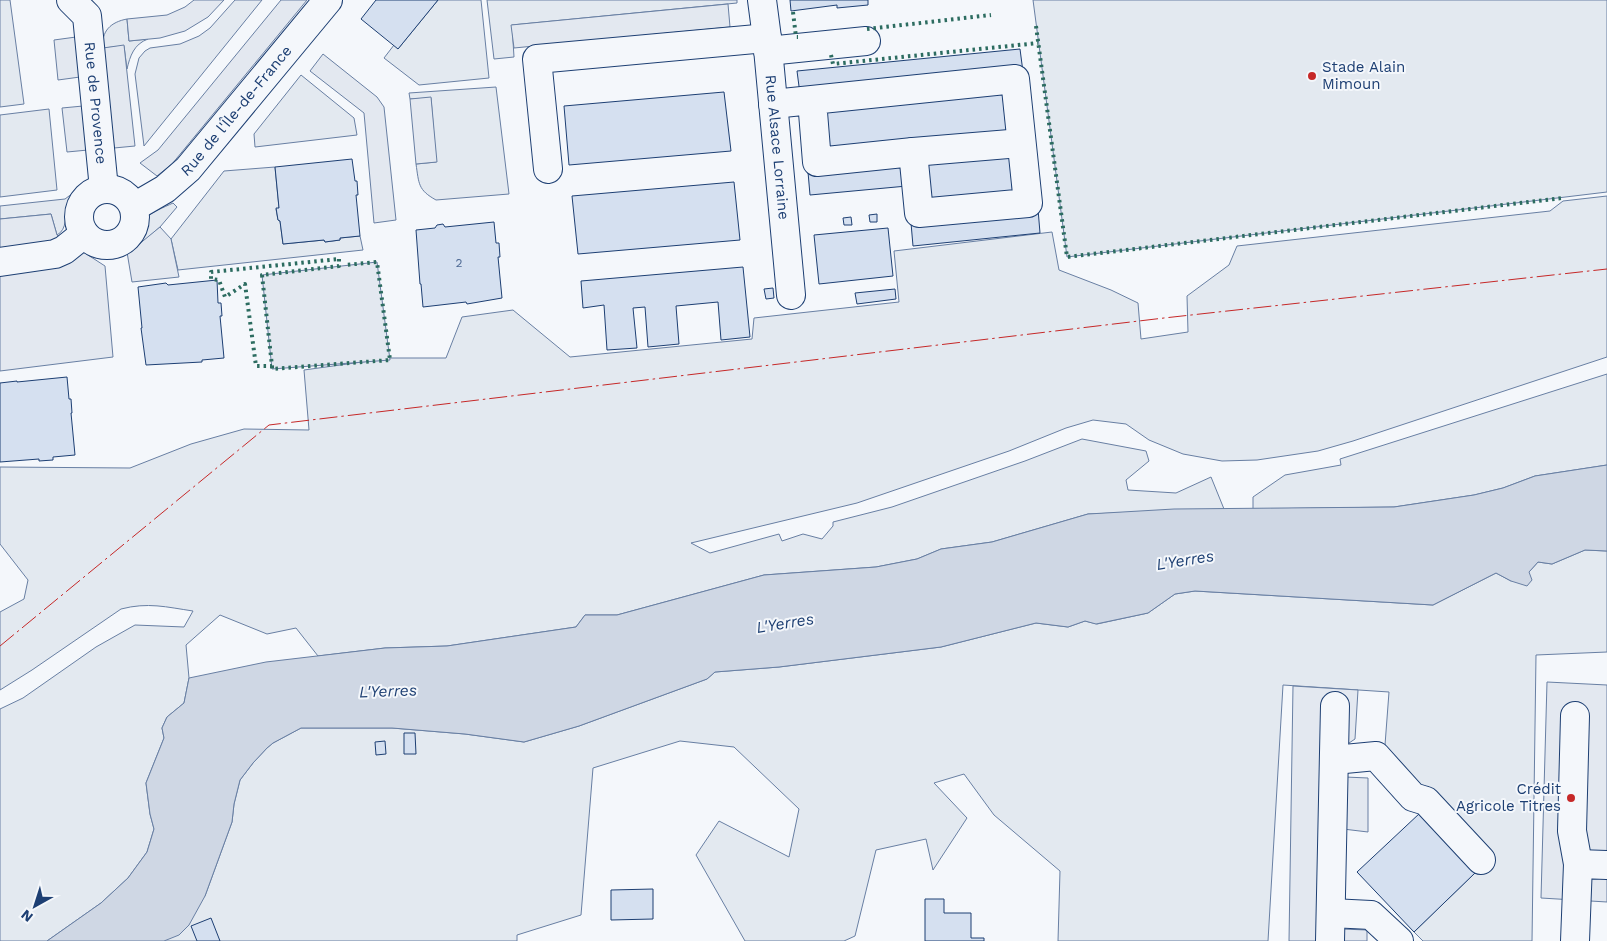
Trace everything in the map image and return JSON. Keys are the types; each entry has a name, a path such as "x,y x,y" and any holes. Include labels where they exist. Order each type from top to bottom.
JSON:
{"street":[{"name":"Rue de l'Île-de-France","path":"134,207 165,189 188,169 328,0"},
{"name":"Rue Alsace Lorraine","path":"762,0 768,44 791,295"},
{"name":"Rue de Provence","path":"79,8 104,188"},
{"path":"548,169 537,59 768,44 866,41"},
{"path":"773,104 1015,79 1028,203 919,213 914,152"},
{"path":"812,100 818,162 1021,142"},
{"path":"104,188 119,191 129,198 134,207 134,228 125,239 117,244 107,246 97,244 88,239 78,220 78,210 82,201 94,191 104,188"},
{"path":"0,262 55,254 64,250 84,234"},
{"path":"1330,941 1335,706"},
{"path":"1575,716 1572,831 1578,864 1575,941"},
{"path":"1334,760 1376,756 1413,797 1426,801 1481,860"},
{"path":"1578,864 1607,865"},
{"path":"1331,912 1372,915 1399,941"}],"shaded area":[{"path":"0,0 10,0 24,104 0,107"},
{"path":"194,0 224,0 208,17 185,31 160,38 129,41 127,19 167,15 185,7"},
{"path":"235,0 262,0 144,146 135,74 139,58 150,48 180,44 199,36 210,28"},
{"path":"281,0 307,0 172,164 157,176 140,163 158,150"},
{"path":"438,0 481,0 489,78 419,85 384,58 394,45 398,49"},
{"path":"487,0 737,0 737,3 512,25 514,57 494,59"},
{"name":"Stade Alain Mimoun","path":"1033,0 1607,0 1607,192 1067,257"},
{"path":"728,4 730,27 514,48 511,25"},
{"path":"127,19 129,41 148,39 139,44 133,51 127,69 124,46 103,48 103,42 108,28 116,22"},
{"path":"76,37 80,77 58,80 54,40"},
{"path":"124,45 135,146 114,148 103,48"},
{"path":"323,54 377,97 384,107 396,220 374,223 364,113 310,71"},
{"path":"301,75 354,118 357,135 255,147 254,134"},
{"path":"496,87 509,194 436,200 420,186 416,164 436,162 431,98 410,99 409,93"},
{"path":"431,97 437,162 416,164 410,99"},
{"path":"83,106 88,150 67,152 62,108"},
{"path":"49,109 57,190 0,197 0,115"},
{"path":"275,167 279,208 276,209 278,220 280,221 283,244 324,240 325,242 360,236 363,250 178,270 171,239 224,171"},
{"path":"81,187 69,205 63,229 57,235 51,214 0,219 0,206 65,199"},
{"path":"1607,196 1607,357 1353,441 1318,451 1257,460 1222,461 1183,454 1149,440 1126,424 1093,420 857,503 691,543 710,553 779,534 782,541 803,534 822,539 833,526 833,522 892,507 1025,461 1082,439 1146,451 1149,461 1126,480 1128,490 1176,493 1211,477 1224,509 1088,514 992,542 941,549 917,559 876,567 764,575 617,615 585,615 576,627 447,646 385,648 318,656 296,628 267,634 220,615 186,645 189,678 184,703 167,717 162,728 164,738 146,783 154,829 147,852 128,878 101,903 47,941 0,941 0,709 23,698 96,647 135,625 184,627 193,611 149,606 121,609 0,690 0,612 24,599 28,580 0,544 0,467 130,468 191,444 244,429 309,430 304,370 391,358 446,358 462,317 513,310 570,357 752,339 754,318 899,302 894,251 1052,232 1059,270 1111,290 1138,303 1141,339 1188,332 1187,296 1229,265 1237,246 1550,211 1563,201"},
{"path":"173,203 177,207 160,227 138,246 135,242 146,217"},
{"path":"51,214 57,235 105,266 113,357 0,371 0,219"},
{"path":"160,227 171,239 179,277 132,282 127,252 135,242 138,245"},
{"path":"377,262 390,360 272,369 262,275"},
{"path":"1607,374 1607,465 1535,476 1503,488 1474,495 1394,507 1253,509 1253,497 1285,475 1341,465 1340,459"},
{"path":"1585,550 1607,551 1607,652 1536,655 1532,941 1423,941 1414,932 1476,872 1495,859 1428,786 1424,789 1385,745 1389,692 1283,685 1268,941 1058,941 1060,871 994,815 964,774 934,783 967,818 933,870 926,839 876,850 855,936 844,941 745,941 696,855 719,821 789,857 799,809 734,747 680,741 593,768 581,915 517,935 517,941 164,941 205,896 232,822 240,780 267,748 301,728 392,728 465,734 524,742 579,726 707,679 715,672 779,667 941,647 1036,623 1068,627 1085,621 1097,624 1148,613 1175,594 1195,591 1433,605 1496,573 1511,581 1529,572 1538,562 1552,564"},
{"name":"Crédit Agricole Titres","path":"1547,682 1607,685 1607,902 1541,898"},
{"path":"1293,686 1358,690 1355,739 1346,745 1345,777 1368,778 1368,832 1343,829 1341,929 1367,930 1367,941 1289,941"}],"water":[{"name":"L'Yerres","path":"1607,465 1607,551 1585,550 1552,564 1538,562 1529,572 1532,580 1527,586 1511,581 1496,573 1433,605 1195,591 1175,594 1148,613 1096,624 1085,621 1068,627 1036,623 941,647 779,667 715,672 707,679 579,726 524,742 465,734 392,728 301,728 267,748 240,780 232,822 205,896 189,925 179,935 164,941 47,941 101,903 128,878 147,852 154,829 146,783 164,738 162,728 167,717 184,703 189,678 266,662 385,648 447,646 576,627 585,615 617,615 764,575 876,567 917,559 941,549 992,542 1088,514 1174,509 1394,507 1474,495 1503,488 1535,476"}],"building":[{"path":"376,0 438,0 398,49 361,19"},
{"path":"790,0 868,0 868,5 837,8 837,5 791,11"},
{"path":"1020,49 1023,72 800,94 797,71"},
{"path":"1002,89 1007,135 829,154 825,108"},
{"path":"724,92 731,151 569,165 564,106"},
{"path":"1009,150 1013,196 930,205 925,160"},
{"path":"352,159 355,181 357,181 358,195 356,195 360,236 325,242 324,240 283,244 276,208 279,208 275,167"},
{"path":"904,162 907,186 810,195 808,172"},
{"path":"734,182 740,240 578,254 572,196"},
{"path":"1038,209 1040,233 913,246 911,223"},
{"path":"877,214 877,222 870,222 869,215"},
{"path":"851,217 852,225 844,225 843,218"},
{"path":"494,222 496,243 499,243 500,257 498,257 502,298 467,304 466,302 423,307 416,230 435,228 437,225 443,224 445,227"},
{"path":"888,228 893,276 819,284 814,235"},
{"path":"743,267 750,337 721,340 718,302 676,306 679,344 648,347 645,307 633,308 637,348 607,350 604,305 583,308 581,281"},
{"path":"217,280 218,303 221,303 222,316 220,316 224,358 202,360 202,362 146,365 138,287 166,283 168,285"},
{"path":"773,288 774,298 766,299 764,289"},
{"path":"895,289 896,299 857,304 855,293"},
{"path":"67,377 69,399 71,399 75,455 53,457 53,460 39,461 39,459 0,462 0,383"},
{"path":"404,733 415,733 416,754 404,754"},
{"path":"385,741 386,754 376,755 375,742"},
{"path":"1420,813 1476,872 1414,932 1357,872"},
{"path":"653,889 653,919 611,920 611,890"},
{"path":"925,899 944,899 944,913 971,913 971,938 984,938 984,941 925,941"},
{"path":"211,918 220,941 197,941 191,926"}],"hedge":[{"path":"793,12 796,37 798,37"},
{"path":"867,29 991,15"},
{"path":"1036,26 1067,257 1562,198"},
{"path":"831,55 833,64 1038,43"},
{"path":"339,259 339,266 262,275 272,366 256,366 245,284 225,297 219,280 211,279 211,272 339,259"},
{"path":"272,366 272,369 390,360 377,262 345,265"}],"power":[{"path":"0,646 269,425 1164,318 1607,269"}],"place":[{"name":"Stade Alain Mimoun","path":"1312,76"},
{"name":"Crédit Agricole Titres","path":"1571,798"}]}
